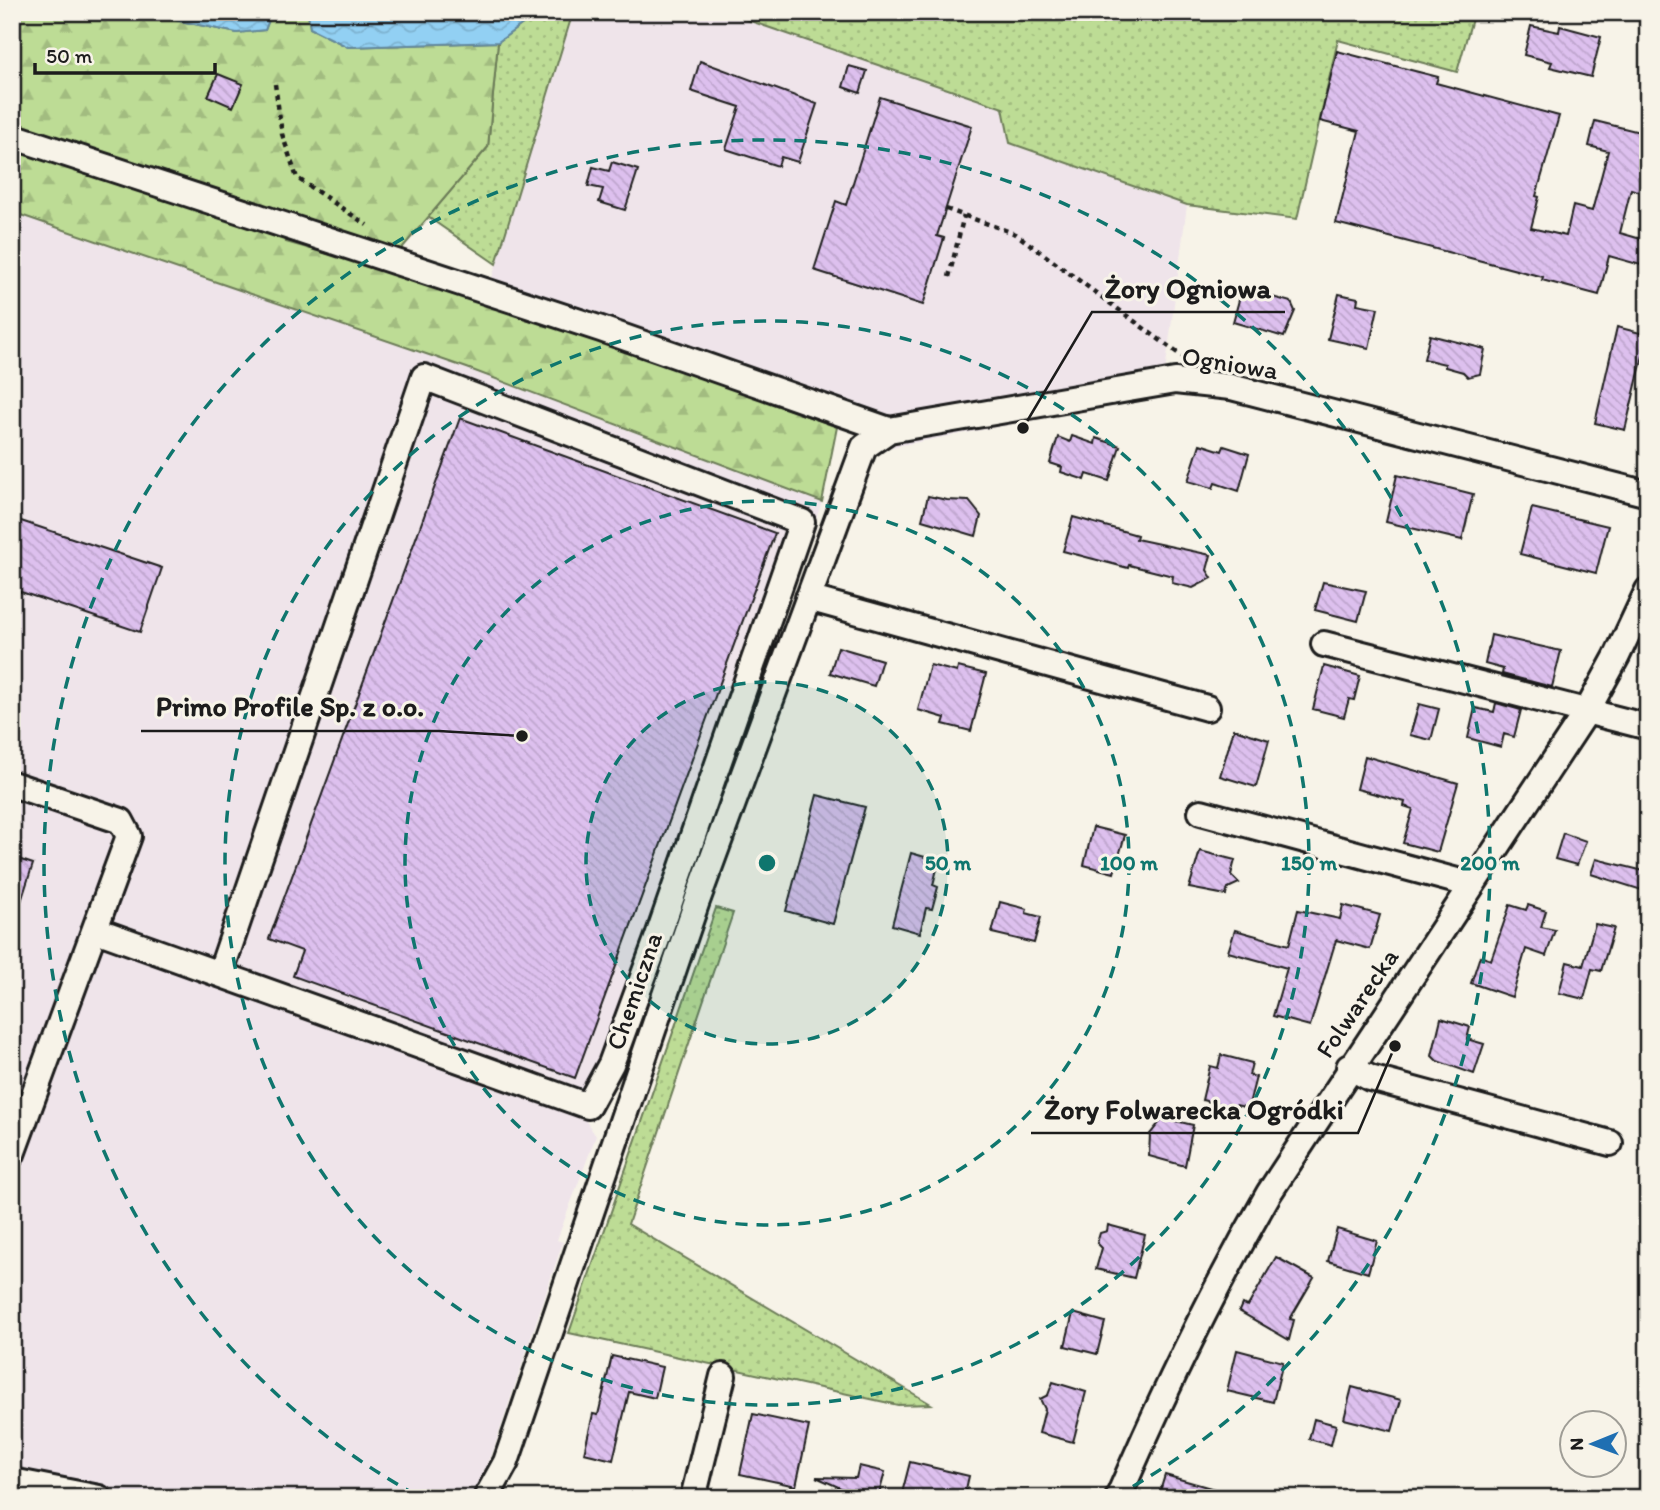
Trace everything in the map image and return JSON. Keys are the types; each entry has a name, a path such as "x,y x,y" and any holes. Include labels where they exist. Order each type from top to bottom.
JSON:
{"street":[{"path":"12,136 601,329 890,430"},
{"path":"220,974 424,377 831,533"},
{"name":"Ogniowa","path":"841,505 864,447 890,430 1175,381 1231,387 1648,495"},
{"name":"Chemiczna","path":"486,1498 506,1462 621,1118 841,505"},
{"path":"588,1106 611,1065 656,943 802,522"},
{"name":"Folwarecka","path":"1118,1498 1160,1401 1224,1271 1269,1193 1349,1067 1587,711 1648,590"},
{"path":"807,598 1207,708"},
{"path":"1324,644 1648,727"},
{"path":"12,784 121,821 129,836 12,1154"},
{"path":"1201,811 1472,885"},
{"path":"96,930 621,1118"},
{"path":"1349,1067 1370,1078 1610,1143"},
{"path":"693,1498 723,1376"},
{"path":"12,1481 99,1498"}],"path":[{"path":"275,84 282,134 297,178 339,209 373,229"},
{"path":"946,209 1016,234 1192,364 1201,383"},
{"path":"949,277 964,215"}],"shaded area":[{"path":"573,12 724,12 1003,108 1010,143 1187,205 1163,388 1149,398 892,447 486,298"},
{"path":"12,212 382,337 822,502 616,1081 586,1121 596,1136 557,1240 563,1242 493,1451 470,1498 12,1498"}],"green space":[{"path":"12,12 137,12 237,33 265,30 272,12 308,12 310,28 348,47 498,42 488,147 397,254 291,220 286,242 486,298 837,427 822,502 467,368 12,212"},
{"path":"539,12 573,12 496,264 428,217 488,147 498,42"},
{"path":"724,12 1474,12 1457,72 1338,40 1297,219 1187,205 1010,143 1003,108"},
{"path":"716,908 733,913 628,1224 931,1404 898,1405 569,1333"}],"water":[{"path":"137,12 272,12 265,30 237,33"},
{"path":"308,12 539,12 498,42 348,47 310,28"}],"building":[{"path":"1531,26 1559,32 1560,26 1601,37 1591,77 1550,67 1552,62 1524,55"},
{"path":"1337,51 1438,77 1436,83 1559,116 1536,196 1539,197 1531,228 1566,236 1573,206 1592,211 1608,151 1589,146 1595,121 1648,134 1648,194 1631,189 1620,233 1648,241 1648,267 1609,256 1599,295 1542,280 1543,277 1336,223 1359,131 1320,121"},
{"path":"700,61 817,104 798,162 781,157 778,166 726,149 740,107 691,91"},
{"path":"849,66 867,71 860,93 843,87"},
{"path":"218,74 243,84 233,107 208,96"},
{"path":"880,97 972,126 937,236 944,238 923,305 814,270 836,201 846,205"},
{"path":"612,162 638,170 625,210 599,202 603,189 588,186 593,167 609,171"},
{"path":"1242,289 1291,302 1295,311 1284,337 1233,322"},
{"path":"1339,294 1358,298 1357,304 1378,308 1369,348 1328,339"},
{"path":"1617,327 1648,335 1648,357 1643,356 1625,430 1595,423"},
{"path":"1430,335 1485,349 1480,374 1468,377 1463,372 1445,367 1445,364 1424,359"},
{"path":"460,418 775,533 575,1078 293,976 302,951 269,939"},
{"path":"1072,436 1095,444 1096,438 1120,446 1109,481 1087,474 1085,480 1061,472 1062,467 1050,463 1058,437 1070,442"},
{"path":"1200,444 1222,451 1224,446 1249,454 1239,491 1215,483 1213,488 1188,481"},
{"path":"1397,475 1473,494 1462,540 1386,522"},
{"path":"928,496 969,501 981,516 976,536 922,520"},
{"path":"1532,508 1608,526 1596,573 1520,554"},
{"path":"1073,517 1137,535 1136,539 1211,555 1207,570 1212,578 1193,588 1172,583 1173,576 1129,565 1128,568 1063,551"},
{"path":"12,518 162,568 140,632 12,589"},
{"path":"1323,582 1366,591 1358,621 1315,610"},
{"path":"1491,635 1561,651 1552,687 1502,674 1503,669 1485,664"},
{"path":"838,647 882,660 874,686 830,673"},
{"path":"930,665 957,672 958,667 986,674 971,731 943,724 945,718 918,710"},
{"path":"1324,666 1360,676 1354,700 1349,699 1344,717 1313,709"},
{"path":"1496,703 1521,710 1514,737 1504,734 1501,747 1468,738 1475,708 1494,712"},
{"path":"1419,704 1439,709 1431,740 1410,735"},
{"path":"1234,729 1269,740 1256,787 1220,776"},
{"path":"1365,756 1458,783 1438,852 1403,843 1413,809 1404,806 1405,802 1357,789"},
{"path":"817,795 865,807 833,924 786,911"},
{"path":"1093,827 1125,835 1114,873 1084,865"},
{"path":"1563,833 1586,841 1577,865 1555,859"},
{"path":"1200,851 1235,860 1231,875 1239,883 1228,888 1226,895 1189,888"},
{"path":"911,853 939,861 933,885 938,887 932,909 926,908 920,933 892,925"},
{"path":"12,857 33,864 16,917 12,917"},
{"path":"1596,859 1648,872 1648,892 1591,874"},
{"path":"1000,902 1027,909 1026,913 1041,917 1034,943 992,933"},
{"path":"1343,905 1380,915 1370,949 1336,940 1310,1026 1273,1016 1287,968 1228,952 1235,930 1289,945 1298,910 1340,919"},
{"path":"1510,905 1526,910 1528,905 1546,911 1541,927 1555,930 1546,956 1526,949 1512,997 1471,983 1480,956 1491,960"},
{"path":"1595,924 1614,928 1601,971 1592,969 1584,999 1559,993 1567,962 1583,966"},
{"path":"1441,1018 1470,1027 1467,1039 1484,1044 1474,1074 1437,1061 1432,1056"},
{"path":"1221,1055 1252,1063 1249,1075 1256,1077 1248,1108 1236,1105 1235,1108 1202,1100 1210,1066 1218,1068"},
{"path":"1163,1118 1193,1125 1185,1166 1149,1156 1150,1134"},
{"path":"1108,1225 1145,1235 1134,1278 1096,1269 1102,1248 1097,1243 1100,1233 1107,1231"},
{"path":"1337,1229 1377,1241 1368,1273 1328,1261"},
{"path":"1276,1257 1314,1278 1290,1319 1294,1320 1289,1340 1239,1311 1242,1304 1248,1306"},
{"path":"1073,1313 1105,1322 1097,1354 1065,1346"},
{"path":"1237,1350 1283,1362 1273,1402 1227,1391"},
{"path":"612,1356 662,1367 655,1398 629,1392 613,1460 584,1453 593,1414 598,1415"},
{"path":"1053,1382 1086,1392 1073,1442 1039,1433 1045,1409 1040,1399 1048,1395"},
{"path":"1352,1387 1401,1400 1392,1431 1344,1419"},
{"path":"753,1414 809,1426 796,1486 740,1474"},
{"path":"1314,1419 1336,1425 1331,1445 1309,1439"},
{"path":"910,1462 969,1476 964,1498 921,1498 902,1493"},
{"path":"859,1466 885,1472 878,1498 850,1498 852,1493 816,1477 856,1478"},
{"path":"1165,1475 1225,1492 1224,1498 1158,1498"}],"place":[{"name":"Żory Ogniowa","path":"1023,428"},
{"name":"Primo Profile Sp. z o.o.","path":"522,736"},
{"name":"Żory Folwarecka Ogródki","path":"1395,1046"}]}
